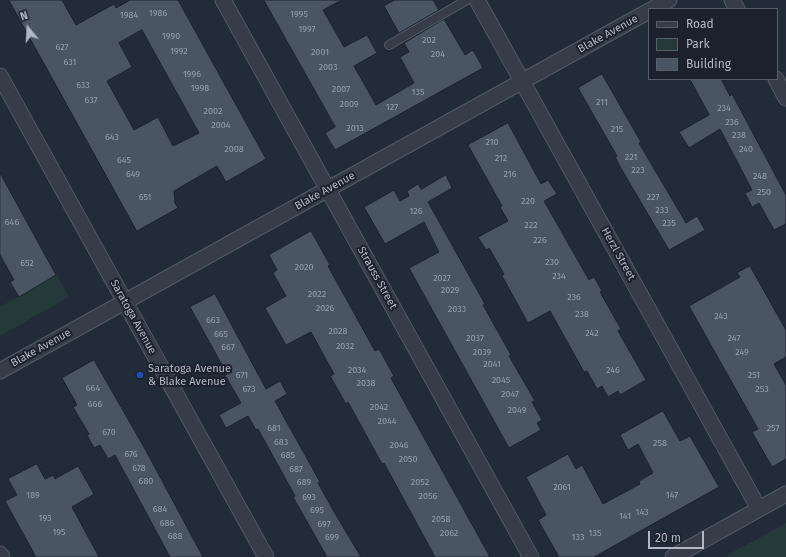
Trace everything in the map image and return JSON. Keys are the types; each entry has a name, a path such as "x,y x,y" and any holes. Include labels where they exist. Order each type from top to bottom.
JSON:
{"street":[{"name":"Strauss Street","path":"223,0 531,557"},
{"name":"Herzl Street","path":"477,0 760,509"},
{"path":"654,8 669,0"},
{"name":"Blake Avenue","path":"0,371 648,12"},
{"name":"Saratoga Avenue","path":"0,76 266,557"},
{"path":"777,80 786,98"},
{"path":"673,557 786,494"}],"lane":[{"path":"389,45 467,0"}],"green space":[{"path":"57,275 69,297 0,336 0,307"},
{"path":"786,523 786,557 724,557"}],"building":[{"path":"9,0 62,0 76,25 114,4 116,8 130,0 178,0 266,159 226,182 217,166 174,191 175,203 178,208 137,231","holes":["142,30 199,133 173,146 158,117 134,130 107,81 132,67 119,43"]},
{"path":"264,0 342,0 323,10 344,47 367,35 377,53 354,66 376,105 414,83 400,57 409,52 404,43 444,19 465,55 473,50 483,68 335,150 325,133 335,127"},
{"path":"395,0 433,0 439,10 399,33 384,6"},
{"path":"602,74 641,142 639,143 686,223 697,216 705,230 669,250 622,170 615,157 617,156 578,88"},
{"path":"691,80 722,80 730,96 732,94 786,195 786,224 774,230 759,203 752,207 745,193 752,190 720,129 689,148 679,132 709,115"},
{"path":"508,123 541,184 548,180 557,194 544,201 589,280 594,277 602,291 600,292 621,329 618,331 646,380 620,395 618,391 608,397 602,386 597,389 587,371 584,372 550,311 528,323 502,276 504,274 489,248 486,250 478,237 508,221 500,207 502,206 468,145"},
{"path":"0,173 56,275 19,297 10,282 14,280 0,255"},
{"path":"446,175 452,188 428,202 485,304 483,305 511,355 509,356 535,401 532,402 542,420 537,423 541,430 509,448 409,268 439,252 424,222 385,244 364,207 394,190 400,201 409,196 407,191 418,184 421,189"},
{"path":"311,231 330,265 328,266 375,351 379,349 394,376 391,378 490,557 435,557 384,463 382,464 348,402 346,404 330,376 334,374 311,332 286,345 265,308 286,296 273,273 277,270 269,255"},
{"path":"750,266 786,330 786,357 774,364 786,385 786,459 772,467 752,432 758,429 689,306 740,277 737,273"},
{"path":"215,294 266,389 280,381 287,394 275,401 320,482 318,483 361,557 327,557 293,497 295,496 258,429 256,430 248,416 226,428 219,415 241,403 225,375 227,374 190,307"},
{"path":"94,360 145,449 203,557 170,557 115,455 108,459 100,445 94,448 87,435 89,434 73,407 77,405 62,378"},
{"path":"663,411 680,441 690,436 719,487 594,557 559,557 538,520 546,515 526,477 568,454 576,469 582,465 603,504 640,484 639,481 653,473 638,444 628,450 620,435"},
{"path":"37,464 45,479 53,475 55,479 78,466 94,494 72,507 99,557 36,557 5,501 17,495 8,479"}],"place":[{"name":"Saratoga Avenue & Blake Avenue","path":"140,375"}]}
